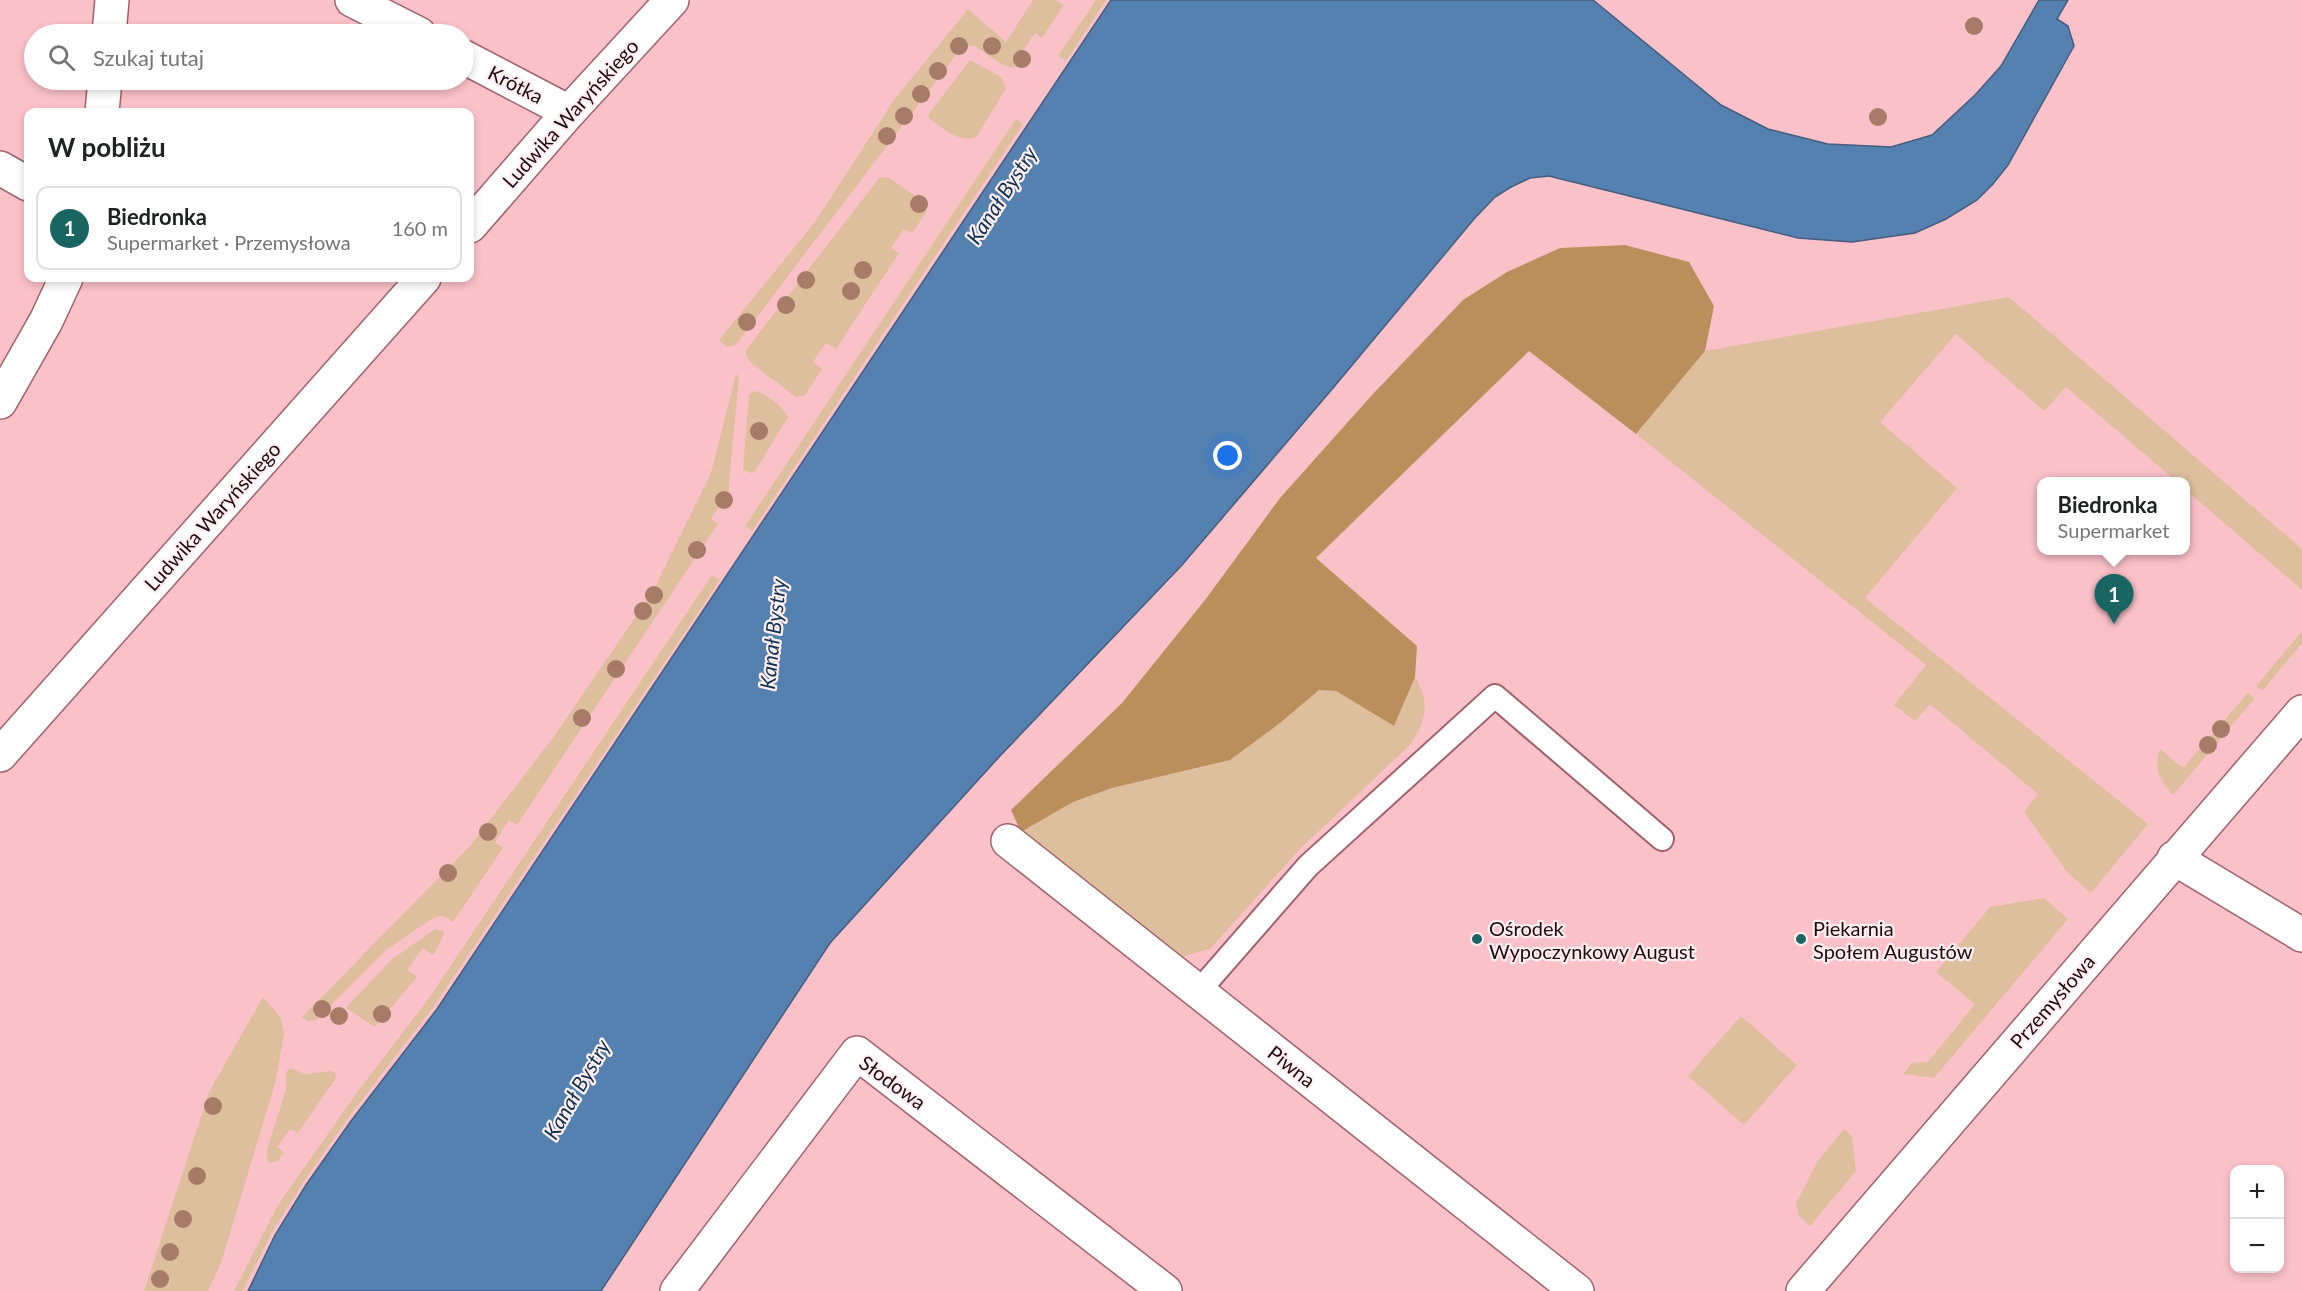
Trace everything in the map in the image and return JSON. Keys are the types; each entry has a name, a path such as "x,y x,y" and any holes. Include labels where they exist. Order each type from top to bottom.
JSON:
{"street":[{"path":"110,24 112,0"},
{"path":"352,0 399,24"},
{"name":"Ludwika Waryńskiego","path":"474,221 569,112 672,0"},
{"name":"Krótka","path":"474,62 569,112"},
{"path":"102,108 104,90"},
{"path":"0,168 24,182"},
{"path":"0,402 46,321 64,282"},
{"name":"Ludwika Waryńskiego","path":"4,743 420,282"},
{"name":"Przemysłowa","path":"1803,1291 2302,712"},
{"name":"Piwna","path":"1008,841 1577,1291"},
{"path":"2174,858 2302,935"},
{"name":"Słodowa","path":"677,1291 857,1053 1165,1291"}],"lane":[{"path":"1198,992 1308,866 1495,696 1662,839"}],"shaded area":[{"path":"1033,0 1056,0 1064,5 1042,38 1035,33 1022,52 1029,57 1023,64 1016,68 1003,65 974,46 959,51 738,342 727,347 719,340 815,222 894,100 968,9 1006,42"},
{"path":"1096,0 1106,0 1066,61 1058,56"},
{"path":"970,60 1001,77 1006,88 977,136 965,138 946,131 928,115"},
{"path":"1016,119 1023,124 752,531 745,526"},
{"path":"880,177 889,178 926,203 926,213 912,233 904,229 891,248 899,253 836,349 826,343 813,362 822,369 805,395 796,397 751,363 746,350"},
{"path":"1625,245 1689,262 1714,306 1705,351 1636,434 1529,351 1316,558 1417,646 1415,677 1394,726 1336,691 1319,690 1280,723 1230,760 1112,788 1073,802 1021,832 1011,810 1122,703 1205,600 1280,498 1372,395 1463,300 1507,272 1560,248"},
{"path":"2009,297 2302,549 2302,590 2190,493 2190,477 2171,477 2066,387 2044,411 1956,334 1880,422 1957,488 1865,598 2148,824 2091,893 2067,872 2024,812 2038,794 1930,704 1915,721 1894,705 1926,665 1636,434 1705,351"},
{"path":"736,374 739,377 729,482 729,506 722,502 711,519 718,524 517,825 509,820 495,842 503,848 453,922 446,917 439,916 427,922 386,950 316,1020 307,1021 302,1017 470,846 555,735 654,589 711,473"},
{"path":"753,391 773,400 788,417 755,471 751,473 743,470 743,467 749,396"},
{"path":"712,575 720,580 434,1006 348,1118 303,1183 271,1234 243,1291 234,1291 278,1205 358,1091 427,1001"},
{"path":"2302,631 2302,643 2262,691 2256,686"},
{"path":"1415,677 1425,704 1423,720 1409,746 1301,848 1210,949 1181,957 1021,832 1073,802 1112,788 1230,760 1280,723 1318,690 1336,691 1394,726"},
{"path":"2248,693 2255,698 2173,795 2164,785 2159,774 2157,762 2160,749 2183,768"},
{"path":"2044,898 2068,919 1934,1078 1903,1074 1912,1063 1928,1062 1975,1004 1936,972 1990,907"},
{"path":"435,929 443,931 444,935 433,955 423,948 407,970 417,977 375,1027 346,1008 391,960"},
{"path":"263,997 281,1018 284,1033 276,1080 221,1263 208,1291 144,1291 209,1092"},
{"path":"1741,1016 1797,1065 1744,1125 1688,1076"},
{"path":"290,1068 305,1074 331,1071 335,1073 336,1078 298,1133 290,1129 277,1147 284,1152 278,1161 271,1163 267,1160 267,1150 286,1090 286,1072"},
{"path":"1844,1129 1852,1136 1856,1171 1810,1226 1799,1216 1796,1203 1818,1161"}],"water":[{"name":"Kanał Bystry","path":"1111,0 1593,0 1721,105 1768,129 1828,144 1891,147 1932,135 1975,95 2001,66 2039,0 2068,0 2057,19 2068,26 2074,46 2008,165 1993,184 1977,200 1946,219 1915,233 1852,242 1798,238 1549,176 1530,178 1495,197 1182,565 999,757 830,943 601,1291 248,1291 275,1235 306,1185 351,1121 437,1009"}],"place":[{"name":"Biedronka","path":"2114,624"},
{"name":"Ośrodek Wypoczynkowy August","path":"1477,939"},
{"name":"Piekarnia Społem Augustów","path":"1801,939"}]}
